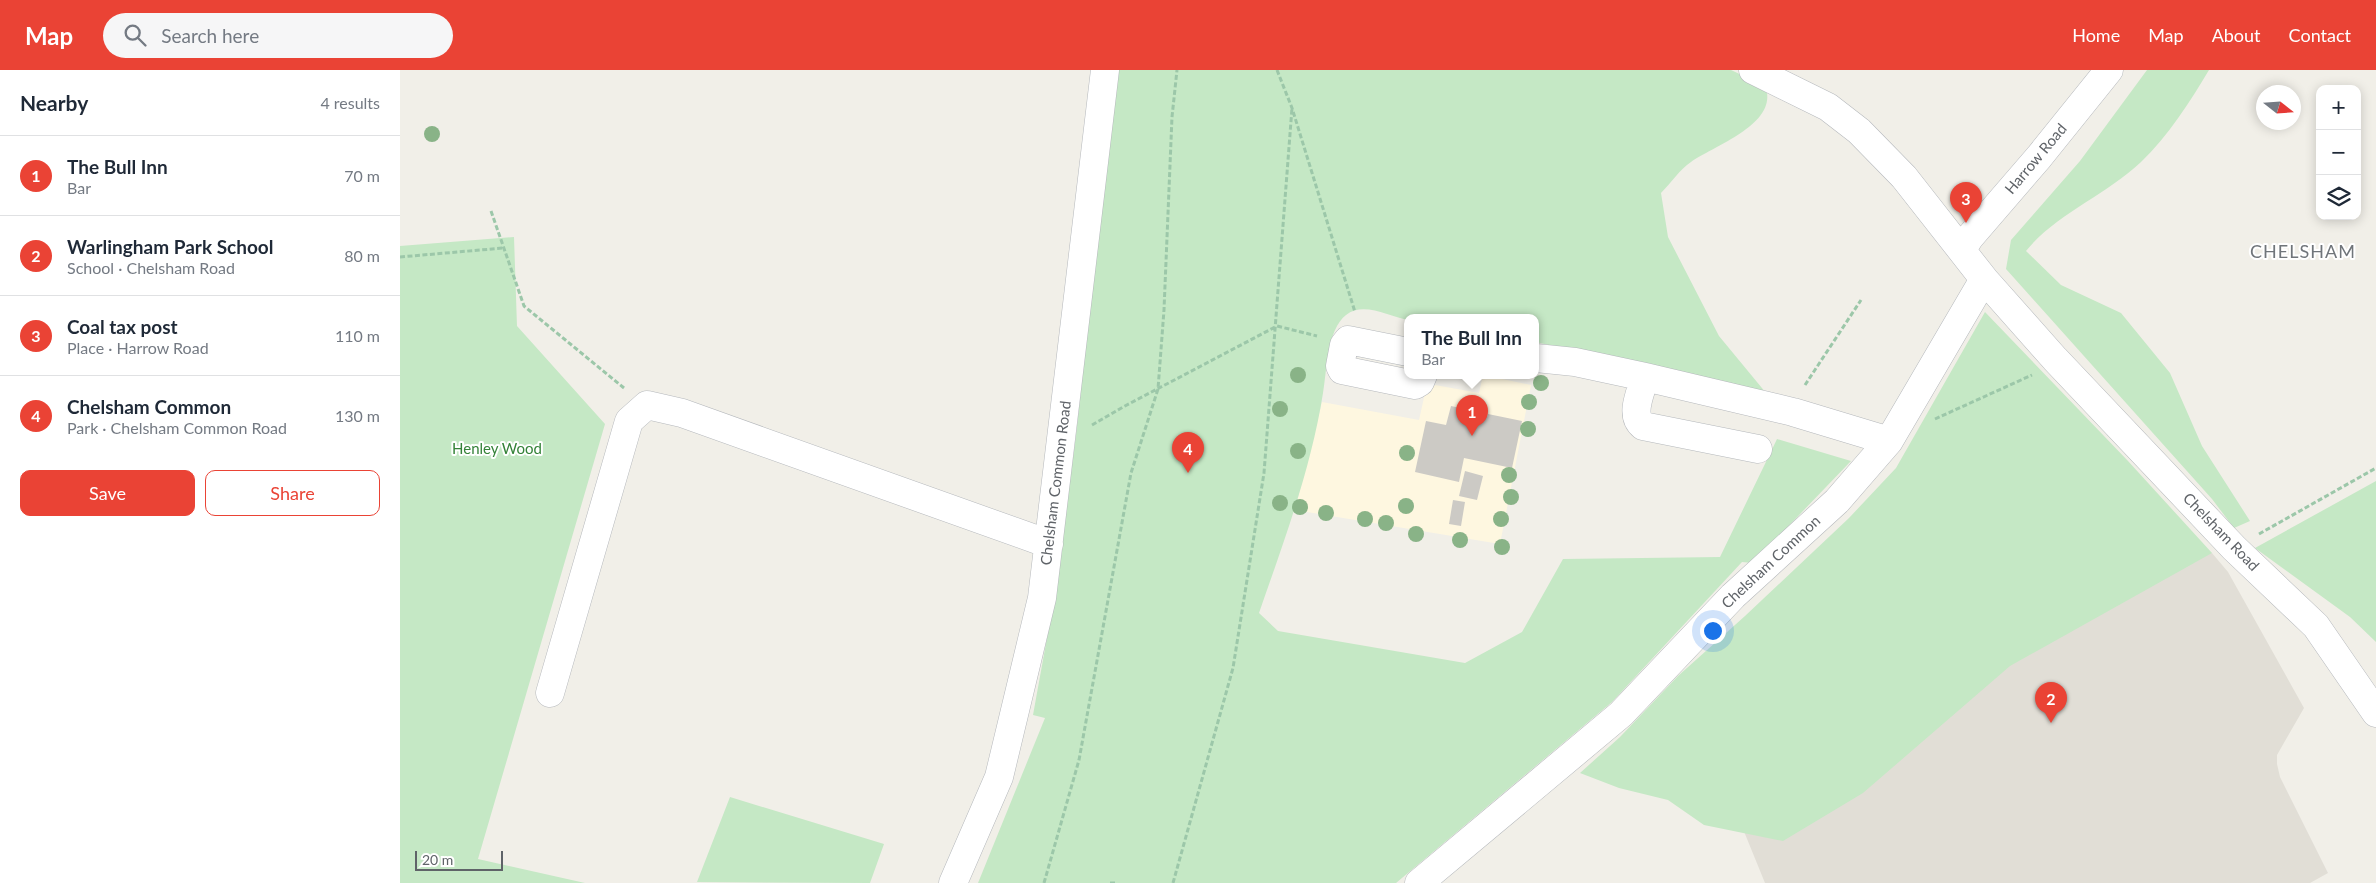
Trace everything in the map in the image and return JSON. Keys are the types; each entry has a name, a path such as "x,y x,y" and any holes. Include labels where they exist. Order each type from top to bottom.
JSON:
{"street":[{"name":"Chelsham Common Road","path":"953,883 999,777 1042,598 1105,70"},
{"path":"1754,70 1828,107 1859,131 1904,177 1962,249 2046,366"},
{"name":"Harrow Road","path":"1962,249 2109,70"},
{"name":"Chelsham Common","path":"1419,883 1621,714 1733,596 1837,501 1889,441 1984,279"},
{"path":"1335,339 1404,351"},
{"path":"1335,339 1344,345 1340,366 1342,370 1415,385 1421,379"},
{"path":"1539,358 1575,362 1645,377 1793,412 1889,441"},
{"name":"Chelsham Road","path":"2046,366 2316,626 2376,714"},
{"path":"1645,377 1636,414 1637,421 1643,426 1758,449"},
{"path":"550,693 629,421 647,405 691,416 1049,544"}],"path":[{"path":"1044,883 1079,760 1131,473 1158,389 1164,310 1172,117 1177,70"},
{"path":"1061,444 1158,389 1277,326 1335,339 1356,309 1292,108 1277,70"},
{"path":"1173,883 1233,668 1264,473 1277,326 1292,108"},
{"path":"491,211 524,306 607,376 647,405"},
{"path":"400,257 503,248"},
{"path":"1793,412 1800,393 1861,300"},
{"path":"1933,420 2046,366"},
{"path":"2256,535 2376,468"},
{"path":"1110,883 1117,883"}],"shaded area":[{"path":"1482,379 1502,379 1531,385 1500,544 1295,510 1322,402 1419,420 1425,393 1435,385 1479,393"},
{"path":"2182,535 2212,553 2228,572 2304,708 2277,755 2277,764 2280,777 2328,873 2310,883 1765,883 1710,748"}],"green space":[{"path":"1116,70 1731,70 1746,77 1767,93 1766,105 1751,125 1740,134 1687,165 1661,193 1668,237 1719,336 1771,399 1539,343 1539,314 1404,314 1404,319 1377,311 1361,309 1353,311 1340,322 1331,340 1318,421 1304,477 1259,613 1278,631 1465,663 1522,632 1563,559 1720,557 1777,439 1851,461 1753,563 1742,562 1612,702 1396,883 978,883 1045,718 1033,715 1056,588 1076,435"},
{"path":"2147,70 2209,70 2178,118 2141,162 2112,185 2052,226 2026,251 2061,285 2121,313 2170,373 2202,446 2250,521 2234,528 2212,499 2006,269 2011,240 2080,161"},
{"name":"Henley Wood","path":"514,237 517,326 605,424 478,859 585,883 400,883 400,246"},
{"path":"1985,312 2128,461 2212,553 2010,666 1863,793 1783,841 1704,825 1668,800 1619,788 1580,773 1620,737 1678,676 1849,518 1896,468"},
{"path":"2376,481 2376,642 2350,617 2255,548"},
{"path":"730,797 884,844 870,883 697,882"}],"building":[{"path":"1451,406 1487,417 1488,414 1522,421 1512,468 1464,458 1459,482 1415,472 1426,421 1446,425"},
{"path":"1465,471 1483,476 1477,500 1459,496"},
{"path":"1453,500 1465,502 1461,526 1449,524"}],"place":[{"name":"Coal tax post","path":"1966,223"},
{"name":"The Bull Inn","path":"1472,436"},
{"name":"Chelsham Common","path":"1188,473"},
{"name":"Warlingham Park School","path":"2051,723"}],"district":[{"name":"CHELSHAM","path":"2303,252"}]}
